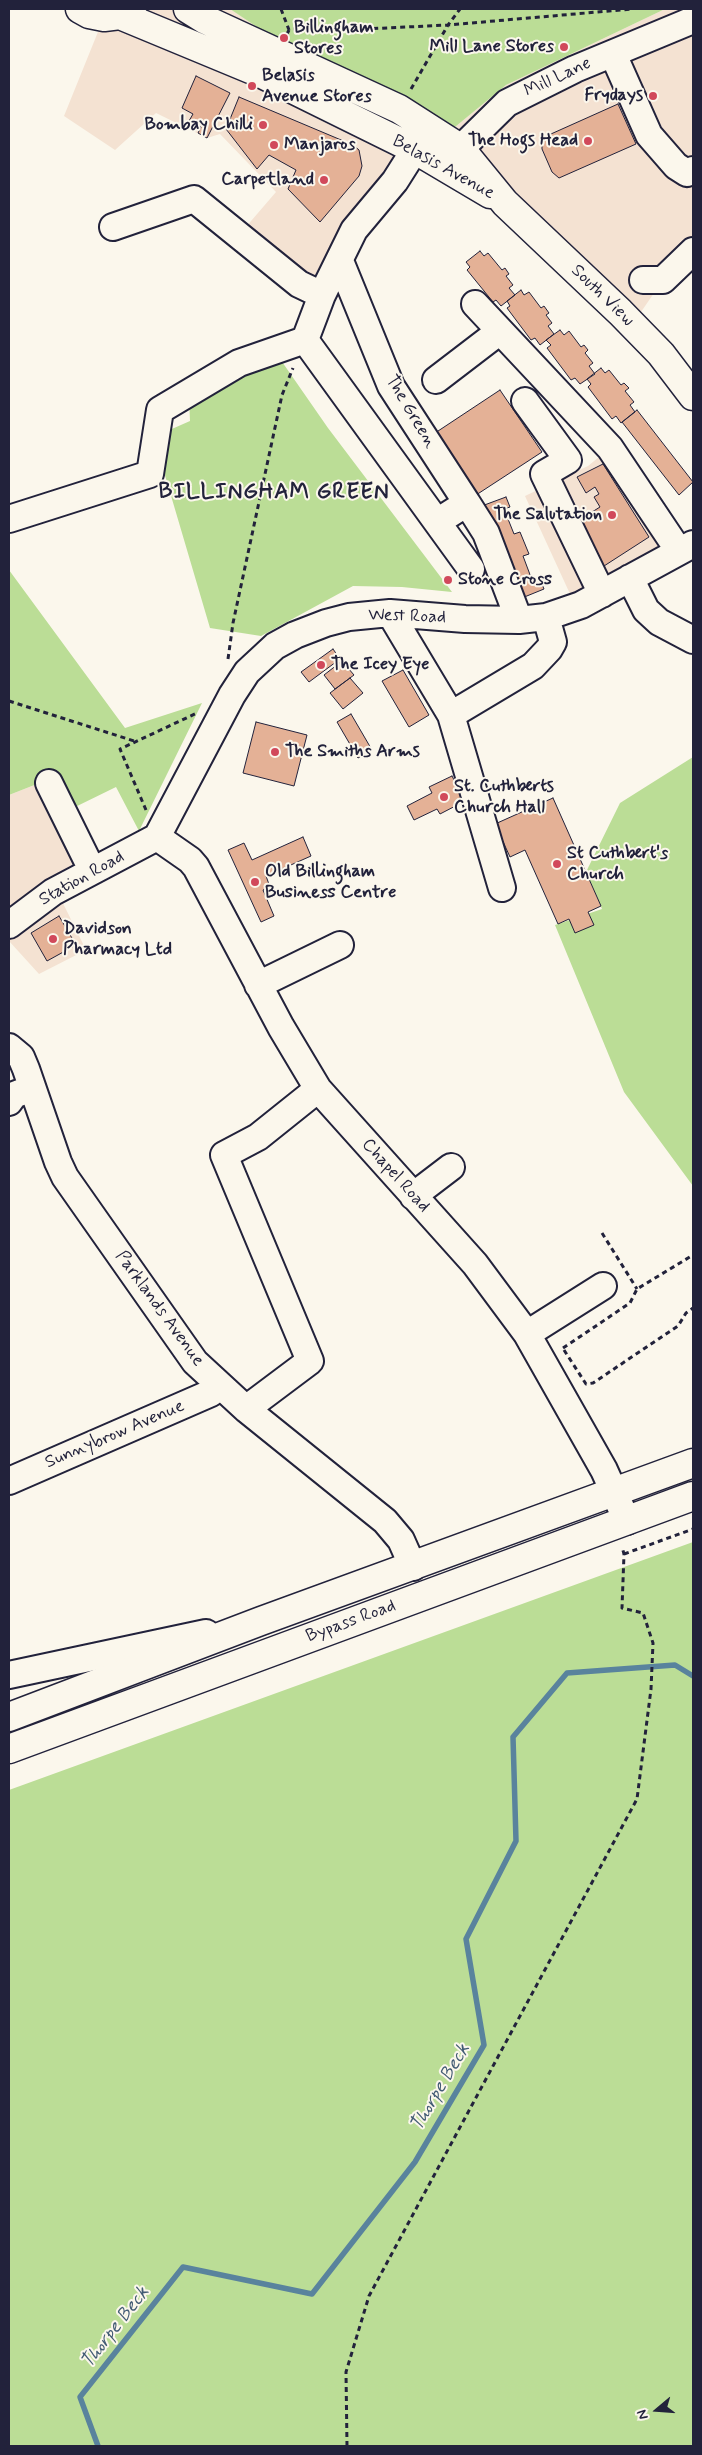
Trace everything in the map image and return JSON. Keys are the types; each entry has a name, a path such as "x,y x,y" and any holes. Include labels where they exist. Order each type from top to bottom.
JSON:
{"main road":[{"name":"Belasis Avenue","path":"80,9 89,14 104,17 126,12 174,37 260,73 414,149 451,157"},
{"name":"Belasis Avenue","path":"186,9 204,18 283,41 430,127 451,157 505,203"},
{"name":"South View","path":"505,203 620,312 661,354 692,392"},
{"name":"Bypass Road","path":"9,1717 261,1621 693,1463"},
{"name":"Bypass Road","path":"9,1749 624,1534 693,1496"}],"street":[{"path":"174,37 186,9"},
{"name":"Mill Lane","path":"451,157 507,103 537,86 693,20"},
{"path":"612,54 649,135 676,166 687,173 693,170"},
{"path":"9,519 150,474 160,410 239,364 305,340 322,295 354,230 394,181 430,127"},
{"path":"113,227 194,199 300,284 322,295"},
{"path":"643,280 663,280 693,251"},
{"name":"The Green","path":"340,261 390,386 486,533 519,620"},
{"path":"475,304 610,448 686,548"},
{"path":"436,380 500,331"},
{"path":"305,340 471,568"},
{"path":"525,401 568,460 544,474 602,594"},
{"path":"398,468 429,444"},
{"path":"437,522 467,503"},
{"name":"West Road","path":"157,837 213,708 232,695 248,672 275,646 295,635 326,623 349,617 390,613 465,620 519,620 546,617 581,605 686,548"},
{"path":"630,578 646,610 659,622 693,640"},
{"path":"390,613 451,715 502,888"},
{"path":"451,715 533,666 544,655 553,642 546,617"},
{"path":"49,783 92,870"},
{"name":"Station Road","path":"9,925 53,892 157,837"},
{"name":"Chapel Road","path":"157,837 190,860 196,867 258,985 318,1089 412,1196 537,1328 616,1492 624,1534"},
{"path":"258,985 340,945"},
{"name":"Parklands Avenue","path":"9,1047 20,1056 65,1177 195,1362 246,1410 385,1521 401,1540 412,1566"},
{"path":"9,1102 14,1095 32,1088"},
{"path":"246,1410 310,1361 224,1155 258,1137 318,1089"},
{"path":"412,1196 451,1166"},
{"path":"537,1328 603,1286"},
{"name":"Sunnybrow Avenue","path":"9,1481 211,1393 219,1385"},
{"name":"Bypass Road","path":"9,1675 261,1621"}],"path":[{"path":"281,9 283,41 316,24 344,30 448,25 632,9"},
{"path":"399,109 448,25 460,9"},
{"path":"227,665 233,623 282,395 305,340"},
{"path":"9,701 134,742"},
{"path":"157,837 120,749 197,713 213,708"},
{"path":"197,713 213,708"},
{"path":"602,1233 636,1289"},
{"path":"563,1348 630,1303 636,1289 693,1255"},
{"path":"537,1328 563,1348 586,1384 593,1383 678,1326 686,1313 693,1308"},
{"path":"624,1554 693,1529"},
{"path":"347,2446 346,2372 369,2296 637,1799 651,1689 653,1642 643,1613 622,1608 624,1534"}],"shaded area":[{"path":"132,9 230,9 272,37 455,127 506,85 665,9 693,9 693,251 663,280 632,325 505,203 414,149 322,295 239,235 276,192 220,134 207,138 156,113 115,150 64,116 104,17"},
{"path":"610,448 679,551 576,607 525,496 588,466"},
{"path":"42,782 86,869 55,887 86,950 39,974 9,941 9,795"}],"green space":[{"path":"230,9 665,9 506,85 455,127 272,37"},
{"name":"BILLINGHAM GREEN","path":"278,356 328,428 452,592 402,587 353,586 261,636 210,628 159,455 165,432 190,421 189,398"},
{"path":"9,570 125,728 202,703 139,831 116,787 69,810 42,782 9,795"},
{"path":"693,757 693,1186 624,1092 555,925 602,909 586,872 620,803"},
{"path":"693,1542 693,2446 9,2446 9,1790"}],"building":[{"path":"196,76 230,93 207,138 198,133 201,127 189,121 193,114 182,108"},
{"path":"239,97 353,145 359,150 362,166 359,176 320,222 288,189 296,170 269,155 257,169 226,129"},
{"name":"The Hogs Head","path":"618,104 636,144 559,178 552,172 542,149 542,138"},
{"path":"480,251 484,256 488,253 502,270 505,268 509,274 506,276 513,285 509,288 515,295 501,306 496,300 493,302 467,270 470,267 466,262"},
{"path":"521,290 524,295 529,292 541,308 544,306 549,313 546,315 552,323 548,326 554,334 540,345 535,338 531,340 507,308 510,306 507,301"},
{"path":"560,330 564,335 569,331 581,347 584,345 588,350 585,353 593,363 589,366 595,374 580,384 575,378 571,380 547,348 551,345 546,340"},
{"path":"601,368 605,373 609,370 621,385 624,383 629,388 625,391 634,402 630,405 635,412 621,423 616,416 612,419 588,387 591,384 587,379"},
{"path":"500,390 542,452 473,497 432,435"},
{"path":"637,410 693,482 679,495 622,422"},
{"name":"The Salutation","path":"603,464 649,537 604,566 576,522 600,507 594,497 599,494 595,487 586,493 577,477"},
{"path":"506,497 510,507 504,509 514,534 520,532 529,554 523,556 532,580 539,577 544,589 517,600 479,507"},
{"name":"The Icey Eye","path":"333,649 340,659 309,682 301,672"},
{"path":"342,661 354,675 335,689 324,675"},
{"path":"403,670 429,715 409,727 382,681"},
{"path":"350,678 363,693 343,709 330,693"},
{"path":"351,714 372,750 358,758 337,722"},
{"name":"The Smiths Arms","path":"256,722 307,735 294,786 243,773"},
{"name":"St. Cuthberts Church Hall","path":"452,776 465,801 440,814 437,809 414,820 407,806 432,793 429,787"},
{"name":"St Cuthbert's Church","path":"553,798 601,906 588,912 594,925 575,933 569,919 558,924 525,850 510,857 495,824"},
{"name":"Old Billingham Business Centre","path":"303,837 311,856 266,876 270,887 263,890 274,916 261,922 228,850 244,843 252,860"},
{"name":"Davidson Pharmacy Ltd","path":"59,916 76,945 47,961 31,933"}],"waterway":[{"name":"Thorpe Beck","path":"98,2446 80,2397 183,2267 312,2294 415,2162 484,2045 466,1939 516,1841 513,1737 567,1673 675,1665 693,1676"}],"place":[{"name":"Billingham Stores","path":"284,38"},
{"name":"Mill Lane Stores","path":"564,47"},
{"name":"Belasis Avenue Stores","path":"252,86"},
{"name":"Frydays","path":"653,96"},
{"name":"Bombay Chilli","path":"263,125"},
{"name":"The Hogs Head","path":"588,141"},
{"name":"Manjaros","path":"274,145"},
{"name":"Carpetland","path":"324,180"},
{"name":"The Salutation","path":"612,515"},
{"name":"Stone Cross","path":"448,580"},
{"name":"The Icey Eye","path":"321,665"},
{"name":"The Smiths Arms","path":"275,752"},
{"name":"St. Cuthberts Church Hall","path":"444,797"},
{"name":"St Cuthbert's Church","path":"557,864"},
{"name":"Old Billingham Business Centre","path":"255,882"},
{"name":"Davidson Pharmacy Ltd","path":"53,939"}],"district":[{"name":"BILLINGHAM GREEN","path":"274,493"}]}
